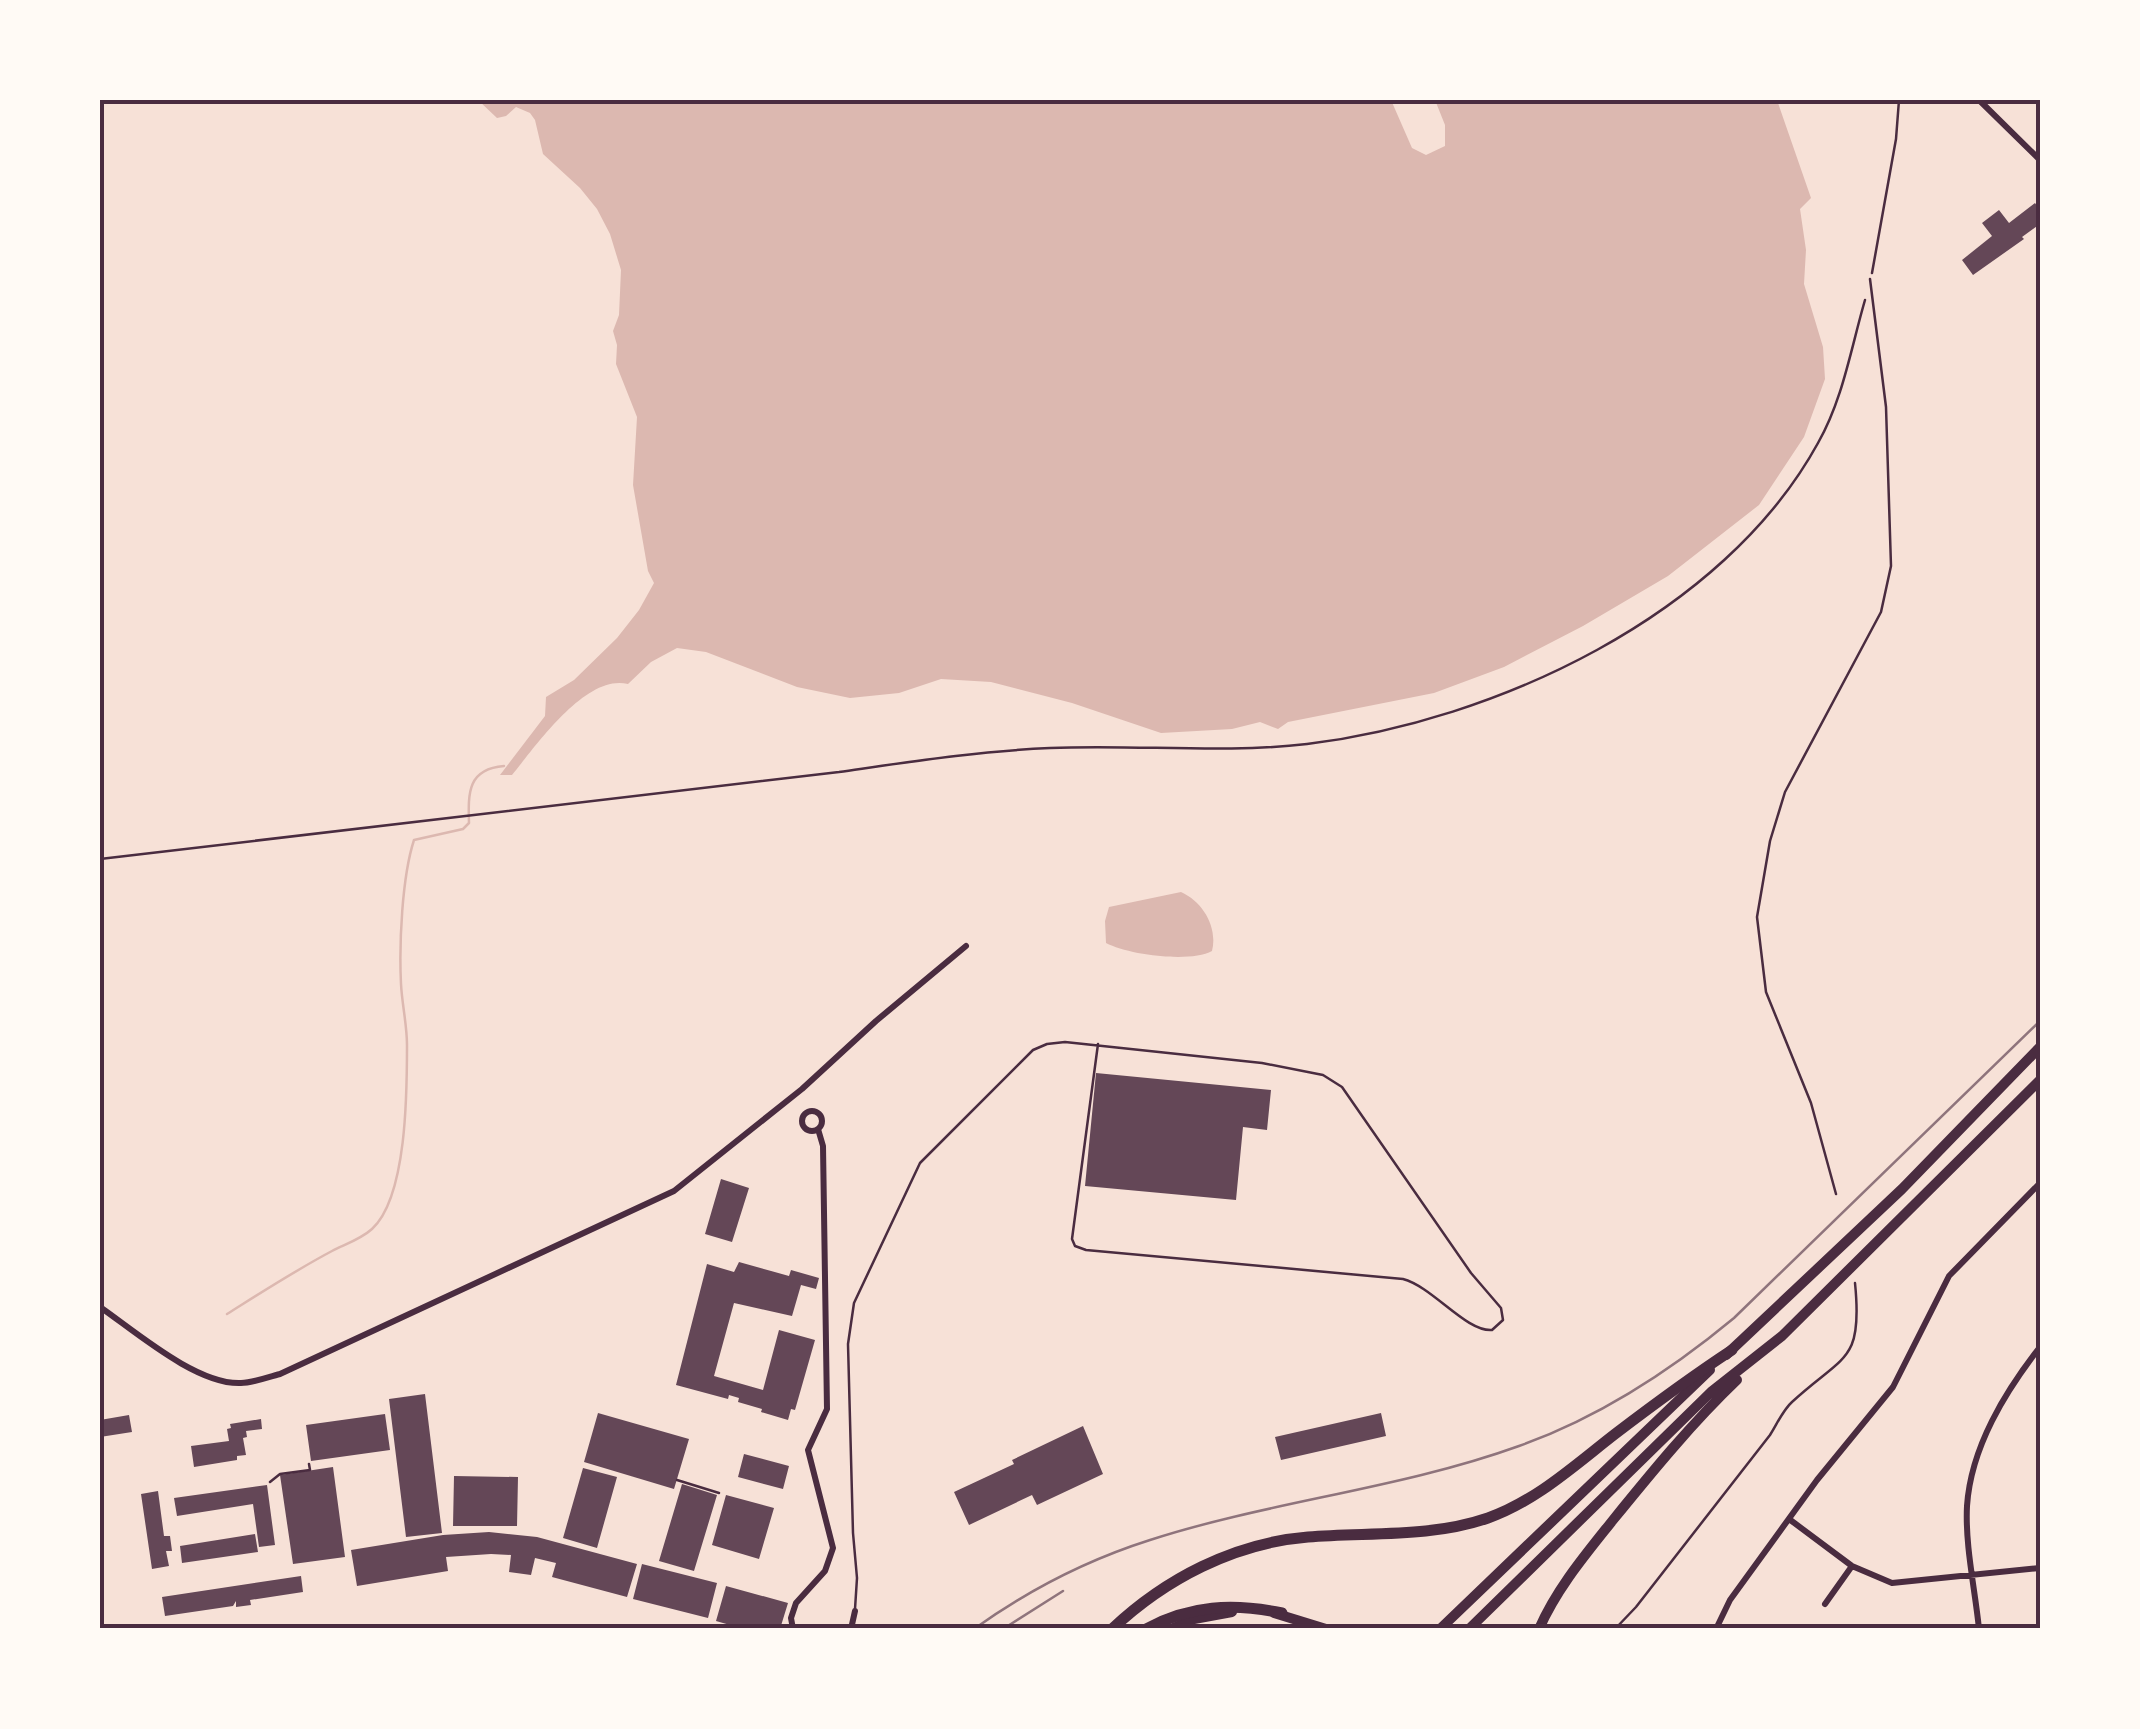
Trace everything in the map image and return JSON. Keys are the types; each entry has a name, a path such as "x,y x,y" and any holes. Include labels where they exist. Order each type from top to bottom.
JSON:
{"highway":[{"path":"1112,1629 1137,1606 1187,1574 1240,1551 1304,1537 1422,1532 1492,1517 1538,1493 1675,1388 1732,1350"},
{"path":"1146,1629 1198,1609 1242,1607 1282,1614"}],"main road":[{"path":"1440,1629 1902,1190 2040,1046"},
{"path":"1539,1629 1574,1570 1643,1483 1728,1389 2040,1080"},
{"path":"1469,1629 1711,1392 1782,1336"},
{"path":"1171,1629 1213,1614 1254,1611 1282,1614 1326,1629"}],"street":[{"path":"1978,100 2040,160"},
{"path":"100,1308 216,1380 241,1383 280,1374 674,1191 802,1090 876,1021 966,946"},
{"path":"793,1629 791,1618 796,1604 825,1571 832,1548 808,1450 827,1409 823,1146 818,1129"},
{"path":"1716,1629 1730,1600 1893,1387 1948,1276 2040,1183"},
{"path":"1979,1629 1968,1525 1971,1480 2008,1391 2040,1347"},
{"path":"1789,1520 1852,1566 1892,1584 2040,1568"},
{"path":"1825,1604 1852,1566"},
{"path":"851,1629 855,1610"}],"lane":[{"path":"1836,1194 1811,1103 1766,992 1758,917 1770,841 1785,792 1881,612 1891,566 1886,407 1870,279"},
{"path":"855,1610 848,1344 859,1289 920,1163 1019,1061 1047,1044 1098,1044 1262,1063 1331,1078 1342,1087 1471,1273 1501,1308 1502,1322 1492,1330 1479,1328 1423,1286 1404,1279 1075,1246 1072,1239 1098,1044"},
{"path":"1615,1629 1758,1451 1789,1404 1842,1362 1851,1350 1858,1317 1854,1283"}],"path":[{"path":"100,858 839,772 957,754 1051,748 1305,744 1400,728 1464,710 1576,660 1667,606 1736,548 1788,491 1819,442 1840,394 1870,279 1896,139 1899,100"},
{"path":"270,1482 280,1474 310,1470 309,1464"},
{"path":"677,1480 719,1492"}],"shaded area":[{"path":"478,100 1777,100 1811,198 1800,209 1806,250 1804,284 1823,347 1825,379 1804,437 1759,505 1668,576 1583,626 1504,667 1434,693 1288,722 1278,729 1260,722 1232,729 1161,733 1072,703 991,682 941,679 899,693 850,698 797,687 706,652 677,648 651,662 628,684 612,684 579,700 512,775 500,775 545,716 546,697 574,680 617,638 654,583 648,571 633,485 637,417 616,364 613,331 619,315 621,270 610,234 580,188 543,154 530,113 516,107 497,118"},
{"path":"1181,892 1207,916 1213,933 1212,951 1202,955 1159,956 1106,943 1109,907"}],"pier":[{"path":"1391,100 1435,100 1445,125 1445,146 1426,155 1412,148"}],"building":[{"path":"2035,203 2040,210 2040,224 1973,275 1962,260 1992,236 1982,223 1999,210 2009,223"},
{"path":"1096,1073 1271,1090 1267,1130 1243,1127 1236,1200 1085,1186"},
{"path":"721,1179 749,1188 732,1242 705,1234"},
{"path":"739,1262 789,1276 791,1270 819,1278 816,1289 801,1285 792,1316 734,1303 714,1376 763,1390 779,1330 815,1340 795,1410 791,1409 788,1420 738,1402 739,1398 729,1395 728,1399 676,1385 707,1264 734,1272"},
{"path":"425,1394 442,1533 406,1537 389,1399"},
{"path":"598,1413 689,1439 674,1489 584,1462"},
{"path":"1381,1413 1386,1436 1281,1460 1275,1437"},
{"path":"385,1414 390,1450 311,1461 306,1425"},
{"path":"129,1415 132,1432 100,1437 100,1420"},
{"path":"261,1419 262,1429 246,1431 247,1437 243,1438 246,1455 194,1467 191,1446 229,1441 230,1424"},
{"path":"1083,1426 1103,1474 1037,1505 1032,1495 969,1525 954,1492"},
{"path":"744,1454 789,1466 783,1489 738,1477"},
{"path":"333,1467 345,1557 293,1564 280,1475"},
{"path":"583,1468 617,1477 597,1548 563,1538"},
{"path":"454,1476 518,1477 517,1526 453,1526"},
{"path":"682,1484 717,1495 694,1571 659,1561"},
{"path":"267,1485 275,1545 259,1547 253,1504 177,1516 174,1498"},
{"path":"158,1491 164,1536 170,1536 172,1551 166,1551 169,1566 152,1569 141,1494"},
{"path":"726,1495 774,1508 759,1559 712,1545"},
{"path":"489,1532 537,1537 637,1564 627,1597 552,1577 556,1563 535,1558 531,1575 509,1572 511,1555 491,1554 446,1557 448,1571 357,1586 351,1550"},
{"path":"255,1534 258,1552 182,1563 180,1546"},
{"path":"642,1564 717,1583 708,1618 633,1599"},
{"path":"301,1576 303,1592 250,1600 251,1605 236,1607 236,1601 233,1606 165,1616 162,1597"},
{"path":"726,1586 788,1603 780,1629 744,1629 716,1621"}],"waterway":[{"path":"227,1314 363,1236 384,1214 403,1143 407,1045 401,950 404,891 414,840 463,829 469,823 470,792 477,777 504,766"}],"railway":[{"path":"974,1629 1058,1578 1127,1548 1242,1515 1474,1461 1548,1435 1605,1407 1658,1375 1734,1318 2040,1021"},
{"path":"1003,1629 1063,1591"}]}
